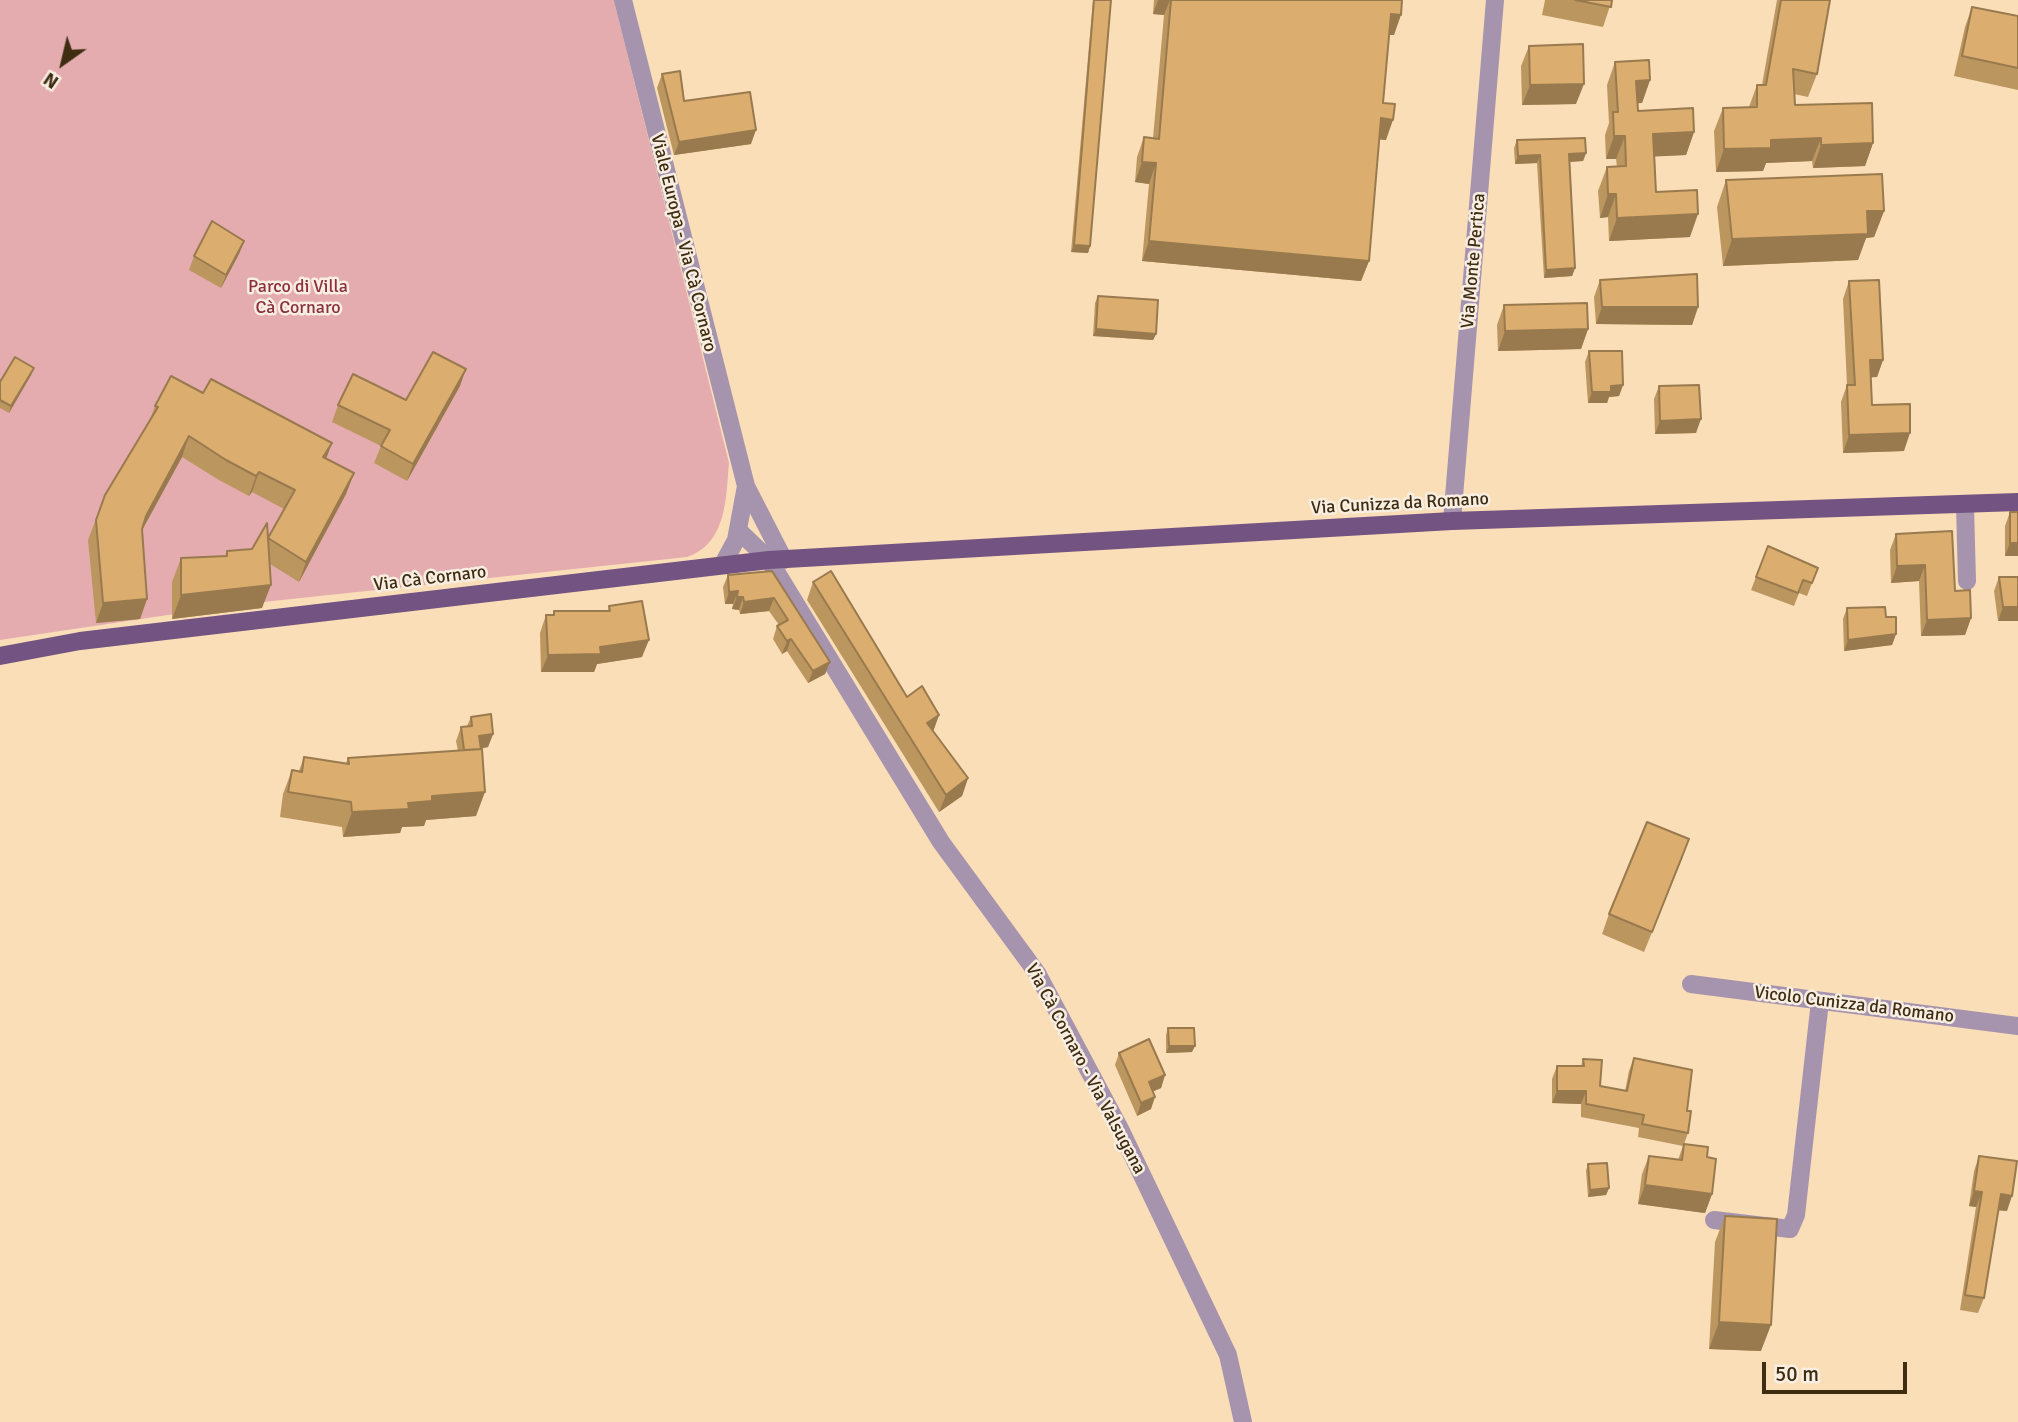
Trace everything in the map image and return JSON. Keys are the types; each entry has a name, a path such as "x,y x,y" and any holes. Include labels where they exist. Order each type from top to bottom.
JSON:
{"main road":[{"name":"Via Cunizza da Romano","path":"776,560 1452,521 2018,502"},
{"name":"Via Cà Cornaro","path":"0,656 80,641 723,564 776,560"}],"street":[{"name":"Viale Europa - Via Cà Cornaro","path":"623,0 746,486"},
{"name":"Via Monte Pertica","path":"1452,521 1495,0"},
{"path":"723,564 733,549 746,486"},
{"path":"746,486 776,560"},
{"path":"1965,505 1967,581"},
{"path":"738,530 776,560"},
{"name":"Via Cà Cornaro - Via Valsugana","path":"776,560 942,842 1037,973 1120,1129 1228,1355 1243,1422"},
{"name":"Vicolo Cunizza da Romano","path":"1691,984 2018,1026"},
{"path":"1714,1220 1790,1229 1796,1215 1820,1001"}],"green space":[{"name":"Parco di Villa Cà Cornaro","path":"0,0 614,0 729,463 722,518 710,542 687,557 235,605 0,640"}],"building":[{"path":"1094,0 1111,0 1090,246 1074,245"},
{"path":"1171,0 1402,0 1401,15 1391,14 1383,103 1395,104 1393,120 1381,118 1369,261 1149,241 1156,163 1142,162 1144,137 1159,139"},
{"path":"1575,0 1612,0 1611,7"},
{"path":"1781,0 1830,0 1817,74 1793,69 1795,105 1872,103 1873,143 1821,145 1821,138 1771,140 1771,148 1724,149 1723,108 1757,107 1757,85 1766,85"},
{"path":"1972,7 2018,16 2018,68 1962,56"},
{"path":"1583,44 1584,84 1530,85 1529,46"},
{"path":"1649,60 1650,80 1636,81 1638,111 1693,108 1694,132 1653,134 1656,192 1697,190 1698,214 1617,218 1616,194 1608,194 1607,167 1626,166 1625,136 1614,136 1613,112 1618,112 1615,62"},
{"path":"680,71 684,101 750,92 756,130 679,142 662,74"},
{"path":"1585,138 1586,153 1569,154 1575,268 1546,270 1540,155 1518,156 1517,140"},
{"path":"1882,174 1884,211 1867,211 1868,234 1732,239 1726,180"},
{"path":"212,221 244,241 226,275 194,256"},
{"path":"1697,274 1698,307 1602,307 1600,280"},
{"path":"1879,280 1883,360 1870,360 1872,405 1910,404 1910,433 1849,435 1847,385 1855,385 1849,281"},
{"path":"1098,296 1158,300 1156,334 1096,329"},
{"path":"1587,303 1588,329 1505,331 1504,305"},
{"path":"1589,351 1622,351 1623,385 1611,386 1611,392 1592,392"},
{"path":"433,352 466,369 413,464 381,446 390,430 338,405 353,374 406,400"},
{"path":"15,357 34,368 11,406 0,400 0,382"},
{"path":"171,376 203,393 211,379 332,443 323,457 354,473 306,562 268,538 295,490 259,472 256,476 189,436 146,516 142,529 147,599 103,603 96,520 105,495 158,407 155,406"},
{"path":"1699,385 1701,419 1660,421 1659,386"},
{"path":"2010,512 2018,512 2018,543 2010,543"},
{"path":"267,523 271,585 181,595 181,558 227,556 227,551 252,549"},
{"path":"1952,531 1955,591 1970,590 1971,618 1927,620 1925,565 1897,566 1896,534"},
{"path":"1768,546 1818,568 1812,583 1803,580 1798,593 1756,577"},
{"path":"772,571 830,662 813,671 791,639 787,641 777,626 788,620 774,598 744,602 743,597 737,597 738,591 729,592 728,575"},
{"path":"831,571 907,697 922,686 939,715 927,723 968,778 946,795 813,582"},
{"path":"1999,577 2018,577 2018,607 2003,607"},
{"path":"642,601 649,640 600,647 601,654 548,655 546,615 554,615 554,611 610,611 609,606"},
{"path":"1885,607 1886,617 1896,617 1896,634 1848,640 1847,608"},
{"path":"491,714 493,734 479,736 481,749 464,750 461,727 472,726 471,717"},
{"path":"482,749 485,792 432,796 432,801 408,803 409,809 352,812 351,802 288,792 292,770 302,772 304,757 349,764 348,758"},
{"path":"1647,822 1689,839 1652,932 1609,914"},
{"path":"1168,1028 1194,1028 1195,1046 1169,1046"},
{"path":"1149,1039 1165,1075 1149,1082 1155,1097 1141,1103 1119,1053"},
{"path":"1634,1058 1692,1070 1687,1111 1691,1111 1688,1133 1642,1124 1644,1115 1586,1104 1586,1091 1557,1091 1557,1066 1584,1066 1583,1059 1602,1060 1600,1086 1627,1091"},
{"path":"1684,1144 1708,1147 1707,1157 1716,1159 1712,1194 1645,1185 1649,1156 1682,1160"},
{"path":"1979,1156 2017,1161 2012,1196 2001,1194 1984,1298 1965,1295 1982,1192 1974,1191"},
{"path":"1607,1163 1609,1188 1590,1190 1588,1164"},
{"path":"1725,1216 1777,1219 1771,1325 1719,1322"}]}
